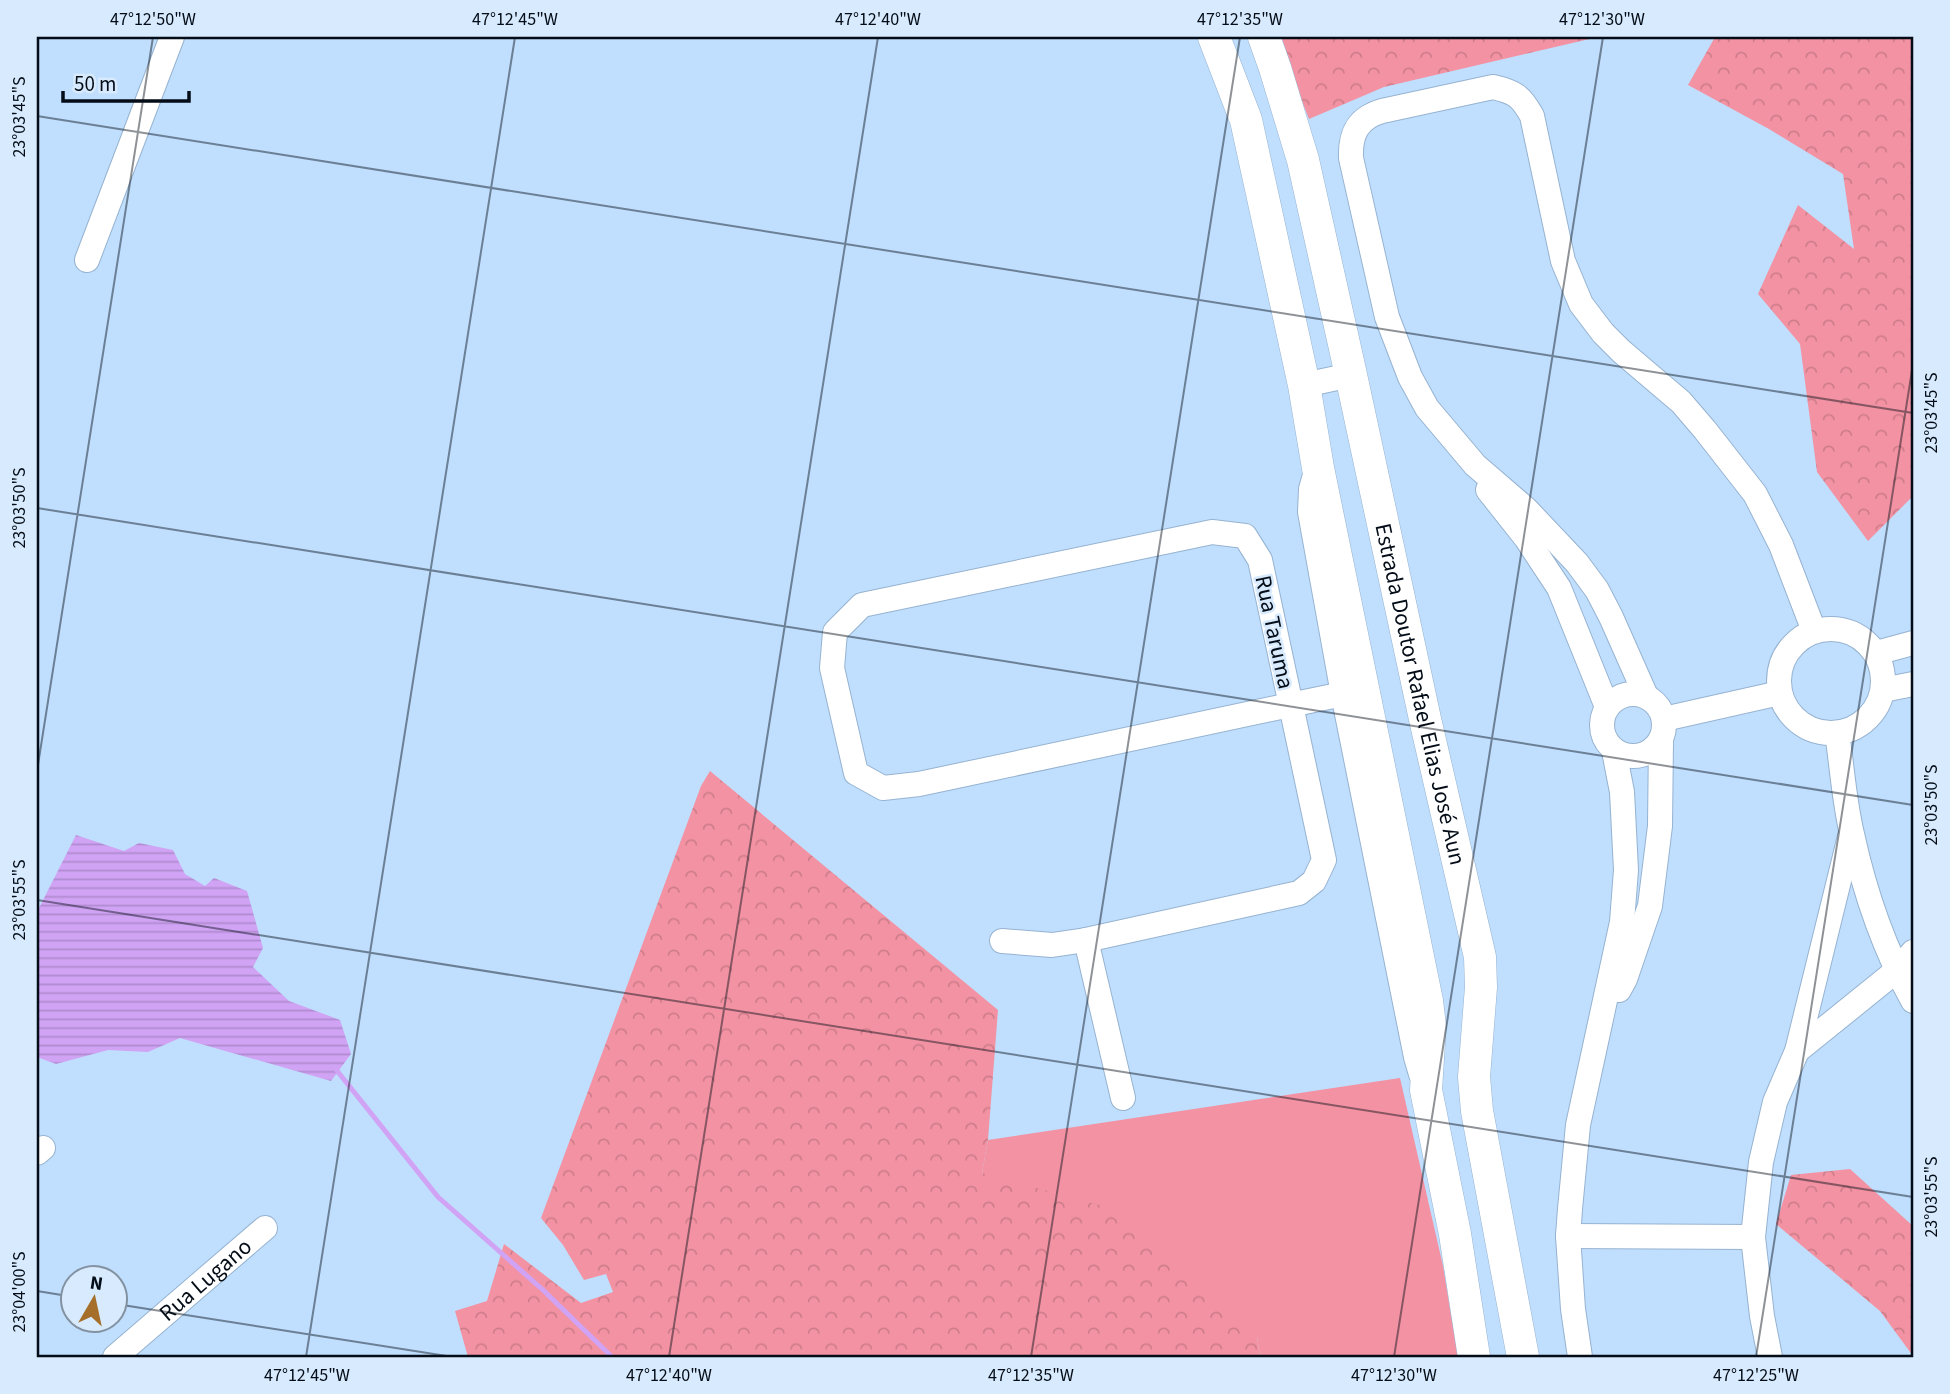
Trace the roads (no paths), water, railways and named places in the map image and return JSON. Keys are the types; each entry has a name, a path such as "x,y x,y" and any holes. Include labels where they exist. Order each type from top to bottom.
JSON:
{"main road":[{"path":"1214,37 1245,120 1304,385 1318,468 1427,1001 1430,1026 1426,1090 1455,1234 1474,1357"},
{"name":"Estrada Doutor Rafael Elias José Aun","path":"1264,37 1303,160 1480,957 1481,988 1474,1077 1477,1111 1523,1357"}],"street":[{"path":"87,260 172,37"},
{"path":"1646,696 1597,590 1577,563 1527,509 1475,465 1427,408 1410,377 1387,317 1354,174 1350,142 1367,115 1493,87 1510,91 1523,100 1532,116 1563,261 1581,304 1612,342 1681,402 1755,494 1781,545 1814,631"},
{"path":"1304,385 1352,375"},
{"path":"1475,465 1488,490 1526,538 1559,587 1607,707"},
{"path":"1318,468 1311,489 1310,512 1343,694 1416,1057 1426,1090"},
{"name":"Rua Taruma","path":"1002,942 1052,946 1086,940 1300,893 1314,881 1324,860 1260,560 1245,536 1212,532 862,605 835,632 832,668 856,773 883,788 919,784 1290,705"},
{"path":"1814,631 1848,631 1868,643 1875,653 1884,677 1883,690 1875,710 1858,725 1837,733 1812,729 1792,715 1785,705 1780,693 1783,661 1795,643 1814,631"},
{"path":"1875,653 1913,643"},
{"path":"1883,690 1913,684"},
{"path":"1602,1018 1625,979 1650,906 1660,826 1662,730 1661,710 1646,696 1625,695 1618,697 1607,707 1601,723 1603,736 1614,751 1631,757 1648,753 1662,730 1780,693"},
{"path":"1290,705 1343,694"},
{"path":"1837,733 1851,832 1873,915 1896,971 1913,1000"},
{"path":"1580,1357 1573,1309 1568,1236 1578,1125 1622,922 1626,870 1622,792 1614,751"},
{"path":"1770,1357 1762,1316 1753,1237 1761,1162 1775,1102 1797,1051 1851,832"},
{"path":"1086,940 1123,1098"},
{"path":"1797,1051 1896,971 1913,952"},
{"name":"Rua Lugano","path":"115,1357 265,1228"},
{"path":"1568,1236 1753,1237"}],"waterway":[{"path":"334,1067 438,1197 543,1290 612,1357"}]}
